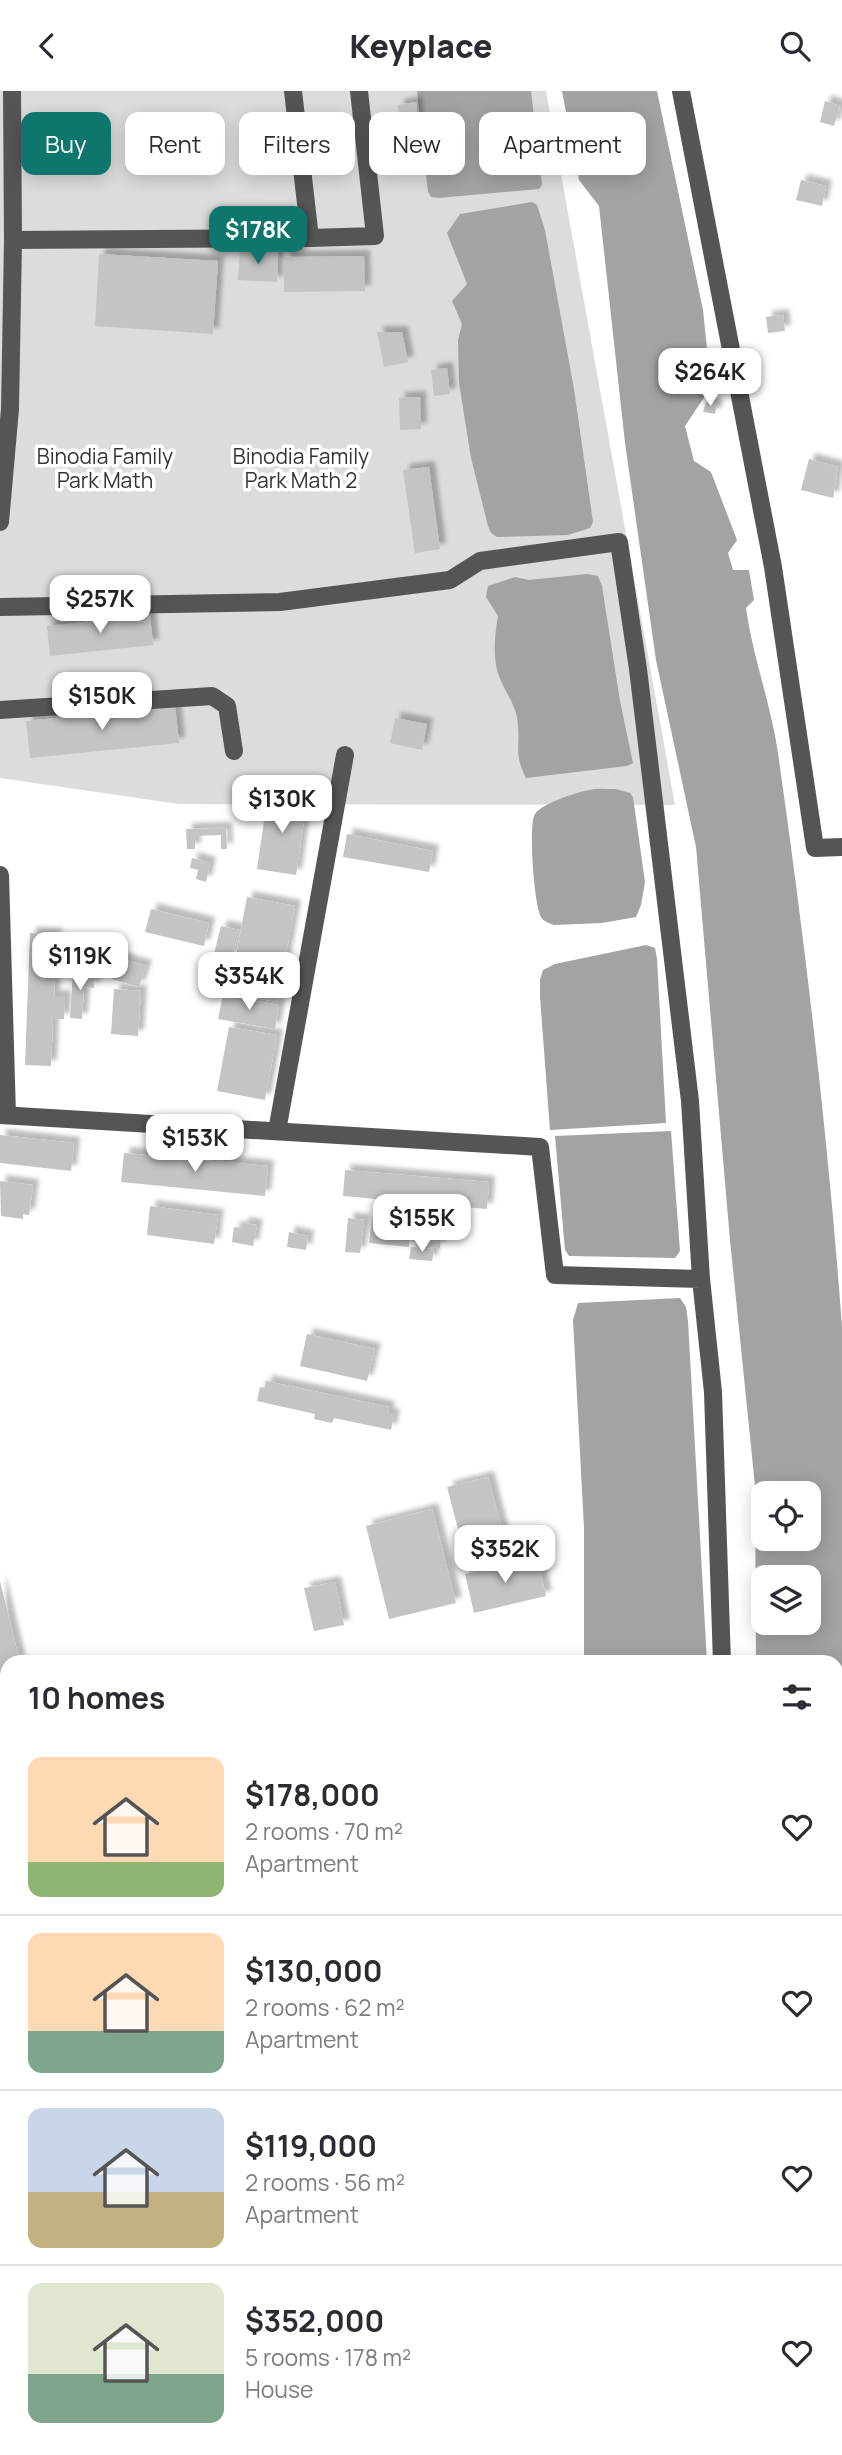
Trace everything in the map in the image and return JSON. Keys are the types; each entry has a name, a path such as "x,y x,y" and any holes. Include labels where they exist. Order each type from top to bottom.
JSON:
{"street":[{"path":"0,522 10,409 12,91"},
{"path":"293,91 310,238"},
{"path":"13,240 375,236 359,91"},
{"path":"681,91 774,567 816,849 842,847"},
{"path":"0,607 280,602 450,580 480,561 619,542 638,669 690,1101 701,1279 713,1392 722,1655"},
{"path":"0,710 212,696 227,706 234,751"},
{"path":"277,1131 345,755"},
{"path":"0,875 3,1115 540,1147 555,1275 701,1279"}],"green space":[{"path":"0,91 546,91 550,112 479,112 479,175 561,175 675,805 179,804 0,778"}],"shaded area":[{"path":"417,91 531,91 533,112 479,112 479,175 541,175 542,185 539,189 431,197 426,175 465,175 465,112 419,112"},
{"path":"562,91 657,91 703,310 711,387 685,426 694,461 711,472 737,540 728,553 733,570 749,570 754,600 746,608 778,753 815,1039 830,1183 842,1327 842,1655 756,1655 756,1635 821,1635 821,1565 755,1565 755,1551 821,1551 821,1481 754,1481 730,1240 696,847 656,660 625,443 599,206 578,175 646,175 646,112 566,112"},
{"path":"532,202 537,205 545,230 574,389 593,522 590,528 568,535 497,537 491,533 488,526 471,458 459,383 458,340 462,324 452,301 467,284 447,233 460,214"},
{"path":"587,574 598,576 602,586 620,701 633,763 627,766 526,778 519,757 517,717 497,670 495,643 498,616 486,597 488,586 515,577 529,580"},
{"path":"616,789 630,793 633,797 645,882 636,917 602,923 554,925 546,922 538,910 534,882 532,833 535,814 576,793"},
{"path":"646,945 655,948 657,959 666,1123 550,1130 540,997 543,970 555,964"},
{"path":"671,1131 680,1251 675,1258 569,1256 565,1250 555,1136"},
{"path":"680,1298 686,1307 707,1655 584,1655 584,1528 573,1320 578,1303"}],"building":[{"path":"825,101 840,106 834,126 820,122"},
{"path":"416,102 417,112 399,112 398,105"},
{"path":"801,180 826,186 822,206 796,200"},
{"path":"240,250 278,252 277,282 238,280"},
{"path":"99,254 218,261 213,334 95,326"},
{"path":"364,256 365,291 284,292 284,257"},
{"path":"783,315 785,331 768,333 766,317"},
{"path":"377,332 402,332 408,362 384,367"},
{"path":"447,368 450,394 434,396 431,370"},
{"path":"420,397 421,429 400,430 399,398"},
{"path":"706,402 717,405 715,414 703,412"},
{"path":"809,459 838,467 833,498 801,490"},
{"path":"429,467 440,549 415,553 403,470"},
{"path":"150,615 153,645 50,656 47,626"},
{"path":"175,706 179,743 30,758 26,721"},
{"path":"395,718 427,724 422,750 390,743"},
{"path":"268,794 307,800 296,875 257,869"},
{"path":"226,828 227,849 221,849 221,835 195,836 195,849 187,849 186,829"},
{"path":"347,834 433,851 429,872 343,857"},
{"path":"192,858 210,863 206,882 196,879 198,870 190,868"},
{"path":"247,897 295,906 277,1002 229,993"},
{"path":"151,909 209,923 204,946 145,932"},
{"path":"221,926 239,930 232,958 214,954"},
{"path":"30,933 56,934 54,996 65,996 64,1019 53,1019 51,1066 25,1065"},
{"path":"119,958 146,966 139,987 112,979"},
{"path":"73,972 94,973 94,988 84,987 82,1019 70,1018"},
{"path":"114,989 141,991 138,1036 111,1034"},
{"path":"223,995 279,1005 275,1029 218,1019"},
{"path":"229,1027 277,1035 265,1100 217,1091"},
{"path":"0,1135 74,1143 71,1171 0,1163"},
{"path":"124,1153 268,1166 265,1196 121,1182"},
{"path":"345,1170 489,1182 487,1209 343,1196"},
{"path":"0,1181 33,1185 29,1215 23,1214 23,1219 1,1216"},
{"path":"150,1206 218,1215 214,1244 147,1235"},
{"path":"372,1217 442,1224 440,1248 419,1246 419,1241 409,1240 409,1247 369,1243"},
{"path":"348,1218 364,1220 360,1253 345,1252"},
{"path":"243,1223 257,1225 253,1246 232,1242 234,1227 242,1228"},
{"path":"289,1232 308,1236 306,1250 287,1247"},
{"path":"411,1247 434,1249 432,1261 409,1259"},
{"path":"307,1334 375,1349 367,1381 300,1366"},
{"path":"266,1381 389,1407 388,1414 394,1415 391,1430 334,1418 332,1423 314,1419 315,1414 257,1401 260,1387 265,1388"},
{"path":"488,1477 504,1537 463,1548 447,1487"},
{"path":"432,1509 456,1603 389,1619 366,1526"},
{"path":"537,1558 546,1596 474,1613 465,1574"},
{"path":"0,1581 18,1655 0,1655"},
{"path":"335,1582 344,1625 314,1631 304,1588"}],"park label":[{"name":"Binodia Family Park Math","path":"105,469"},
{"name":"Binodia Family Park Math 2","path":"301,469"}]}
